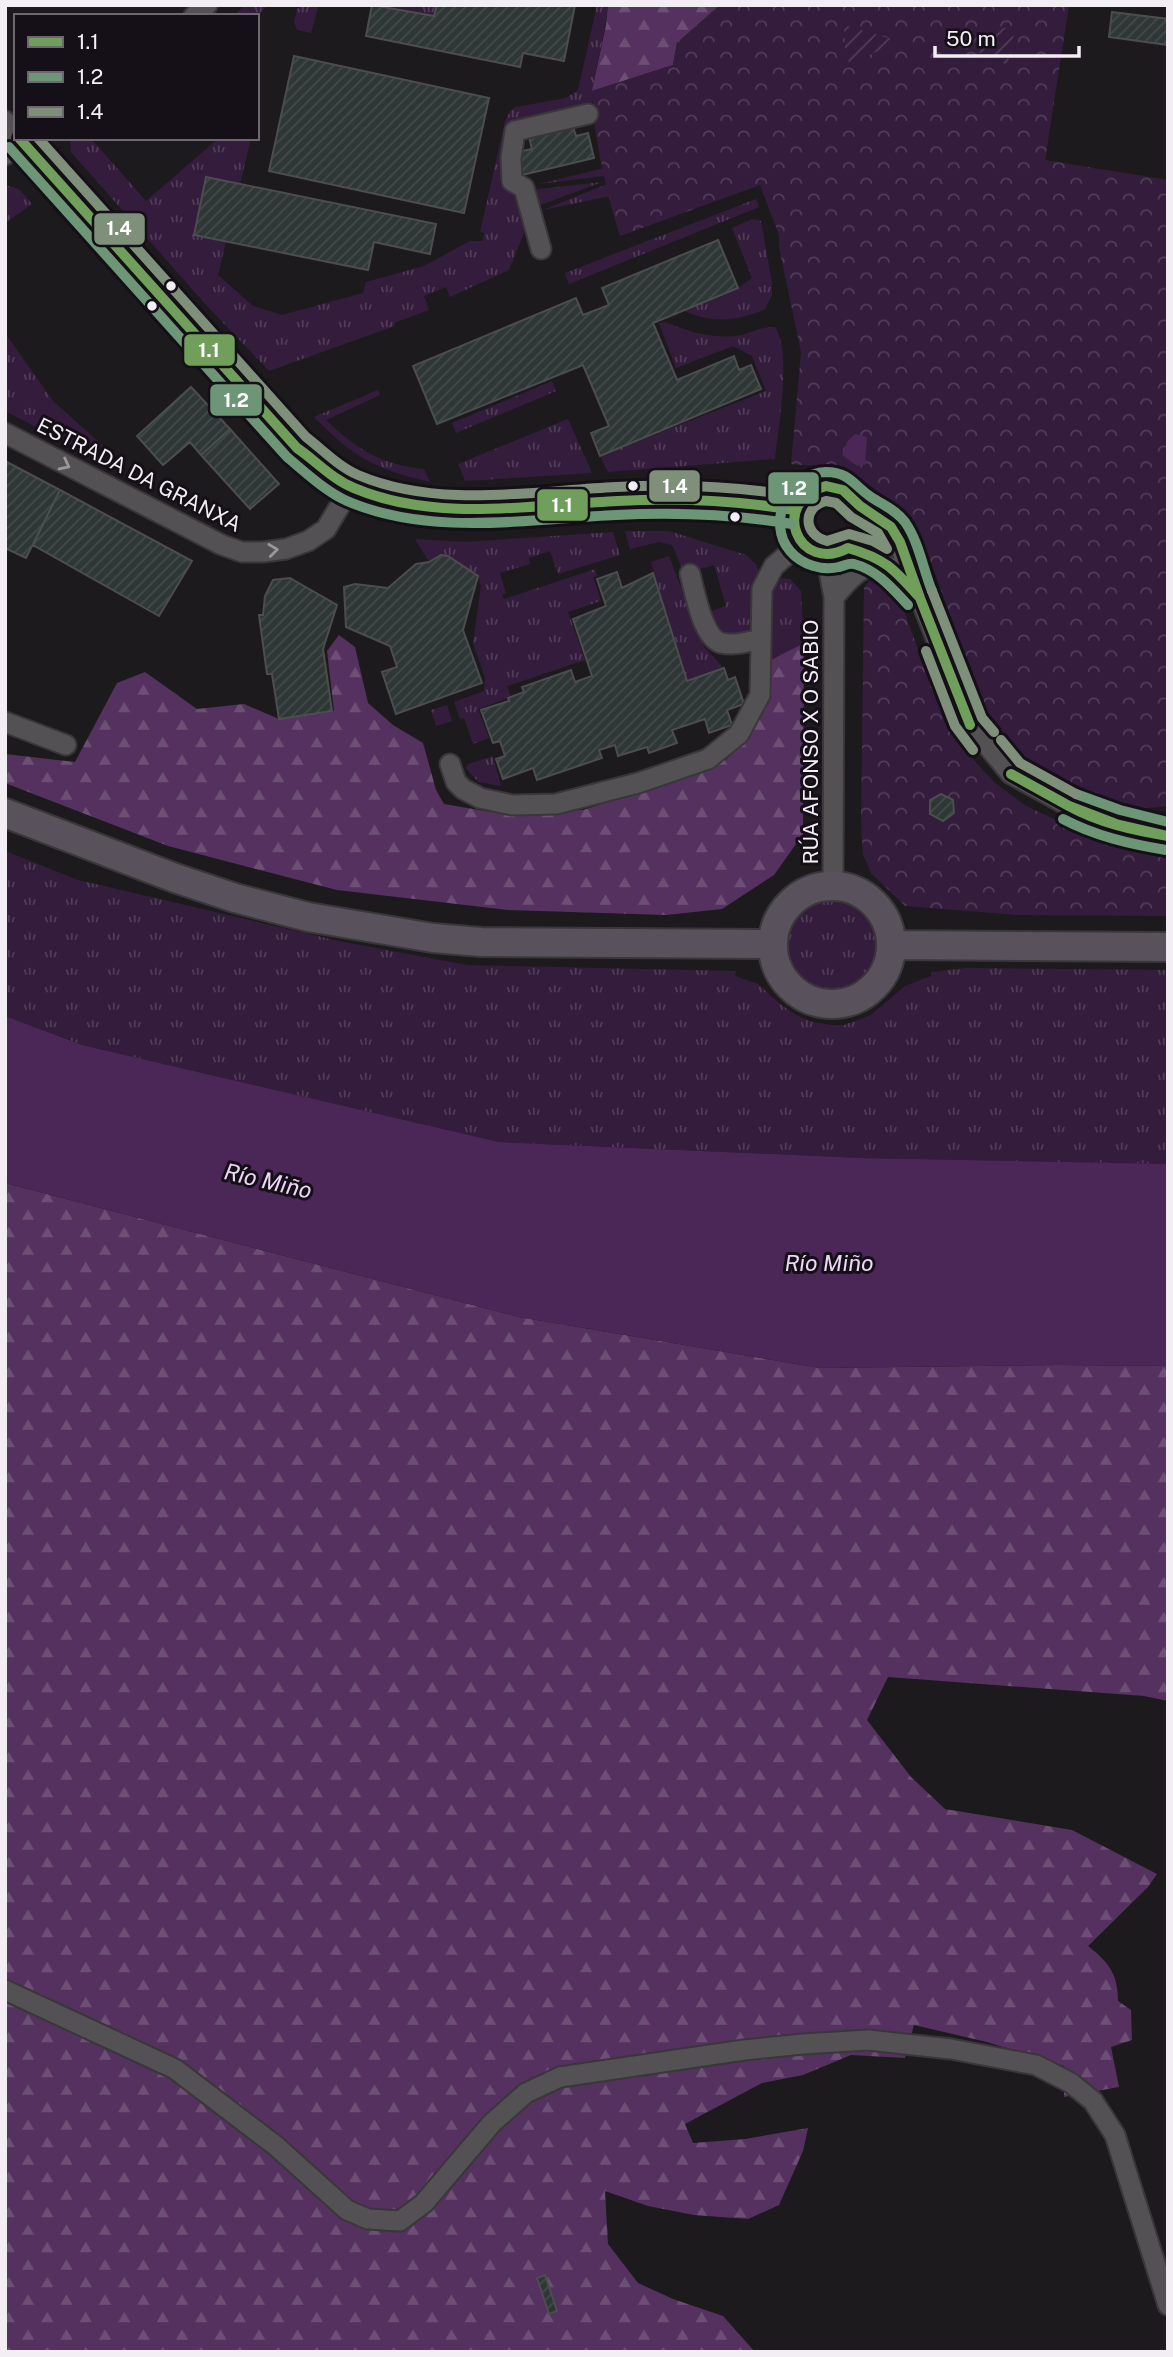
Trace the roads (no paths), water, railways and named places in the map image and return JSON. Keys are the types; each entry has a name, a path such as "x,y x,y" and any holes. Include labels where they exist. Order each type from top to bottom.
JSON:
{"highway":[{"path":"5,813 175,878 235,898 308,917 481,942 773,944"},
{"path":"833,886 863,894 874,904 884,916 892,945 889,962 882,977 871,990 857,999 840,1004 824,1004 807,999 793,990 778,969 773,944 781,915 791,903 803,894 833,886"},
{"path":"892,945 1168,947"}],"street":[{"path":"541,249 524,188 512,181 511,158 515,131 588,114"},
{"path":"5,155 22,140"},
{"path":"24,140 297,447 351,487 398,502 444,508 691,498 757,503 794,510"},
{"name":"ESTRADA DA GRANXA","path":"5,433 222,545 242,552 286,549 308,541 326,529 351,487"},
{"path":"858,505 862,520 858,536 841,552 826,555 816,553 801,543 795,533 792,522 794,510 799,500 818,487 842,489 858,505 878,516 894,530 970,725 1011,774 1087,816 1133,830 1168,836"},
{"path":"450,764 456,782 480,798 512,804 556,804 638,783 708,759 739,734 760,695 762,589 774,566 801,543"},
{"path":"848,548 868,554 893,568 920,598"},
{"name":"RÚA AFONSO X O SABIO","path":"826,555 834,597 833,886"},
{"name":"RÚA AFONSO X O SABIO","path":"834,597 864,567 876,565 893,568"},
{"path":"690,574 707,633 720,643 739,644 760,639"},
{"path":"5,722 66,745"},
{"path":"5,1990 175,2069 276,2146 347,2210 368,2219 379,2220 400,2221 424,2203 492,2123 526,2093 560,2077 744,2050 868,2040 951,2049 1036,2065 1071,2084 1093,2101 1115,2135 1168,2305"}],"water":[{"path":"855,434 867,437 865,465 857,466 842,455 847,442"},
{"name":"Río Miño","path":"5,1016 82,1045 499,1142 862,1158 1168,1164 1168,1366 820,1368 519,1317 5,1183"}]}
